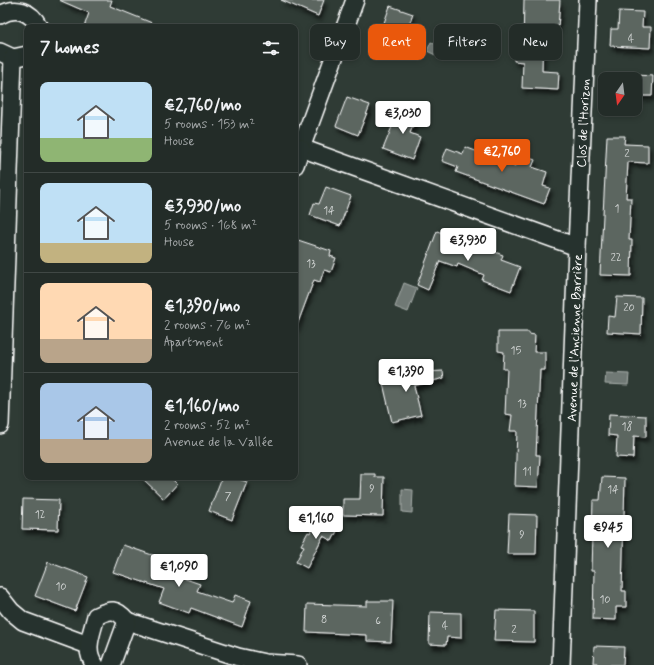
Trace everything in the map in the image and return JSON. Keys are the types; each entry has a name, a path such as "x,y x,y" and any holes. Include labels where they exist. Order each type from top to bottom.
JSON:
{"street":[{"path":"298,147 301,128 356,0"},
{"name":"Clos de l'Horizon","path":"577,247 588,0"},
{"path":"0,15 11,10 23,10 33,17 37,24"},
{"path":"0,425 13,55"},
{"name":"Avenue de l'Ancienne Barrière","path":"298,147 577,247 561,665"},
{"path":"0,597 11,611 23,621 88,644"},
{"path":"95,665 88,653 88,644 96,616 109,610 120,613 127,621 238,657 265,664 298,665"},
{"path":"111,665 127,621"}],"shaded area":[{"path":"431,42 434,43 434,54 427,51"},
{"path":"404,283 417,288 408,312 395,307"},
{"path":"606,373 629,374 628,385 605,384"},
{"path":"402,489 413,490 412,513 402,512"}],"building":[{"path":"59,0 112,0 110,6 155,24 85,24 89,13"},
{"path":"281,0 324,0 318,16"},
{"path":"524,0 560,0 558,24 523,24"},
{"path":"390,6 413,14 409,24 384,24"},
{"path":"619,11 643,12 642,27 651,27 650,48 610,46 611,29 618,29"},
{"path":"542,60 542,71 559,72 558,90 522,88 523,62 514,61"},
{"path":"642,75 653,76 652,96 642,96"},
{"path":"347,97 370,105 358,135 336,126"},
{"path":"400,107 418,114 410,133 420,137 412,160 383,149"},
{"path":"607,136 625,136 624,144 648,145 648,163 628,162 626,198 631,198 629,240 632,240 631,276 600,275"},
{"path":"465,147 515,166 520,154 535,160 532,167 547,172 543,186 550,188 544,204 456,172 458,167 442,161 447,148 463,154"},
{"path":"326,187 351,196 340,226 310,215 314,203 319,204"},
{"path":"437,231 503,255 501,260 520,267 511,291 482,280 484,275 458,264 457,267 440,261 428,290 417,285"},
{"path":"298,240 331,251 330,256 336,258 331,272 324,270 320,282 314,280 298,323"},
{"path":"617,297 642,298 641,334 607,332 608,316 615,317"},
{"path":"498,332 529,332 529,334 535,335 534,352 545,352 545,370 540,370 536,455 540,455 538,487 515,486 517,431 510,431 512,415 505,414 507,369 503,369 504,352 498,351"},
{"path":"443,371 444,378 414,386 421,415 392,422 382,379 408,373"},
{"path":"609,414 646,416 646,437 634,436 633,458 616,457 617,436 608,435"},
{"path":"361,474 375,474 375,477 384,477 383,516 343,515 343,499 360,499"},
{"path":"602,477 625,478 622,591 626,591 626,607 616,607 616,620 593,619 594,571 591,571 593,500 600,500"},
{"path":"144,480 173,480 177,484 164,499"},
{"path":"221,480 241,480 247,482 232,520 209,511"},
{"path":"23,499 59,500 58,530 22,529"},
{"path":"509,514 537,515 536,554 507,554"},
{"path":"318,517 339,527 332,541 323,536 307,568 296,562 304,546 301,545 308,532 310,533"},
{"path":"123,545 155,556 153,563 181,574 180,577 200,584 197,591 232,603 235,595 251,601 242,627 191,608 189,613 159,602 164,589 113,572"},
{"path":"48,562 88,577 75,611 35,596"},
{"path":"367,601 393,601 391,642 367,641 367,635 306,632 307,604 367,606"},
{"path":"496,610 534,611 534,642 494,641"},
{"path":"430,612 461,613 461,638 447,637 446,645 429,644"},
{"path":"594,646 624,647 623,665 597,665 597,663 593,663"}]}
